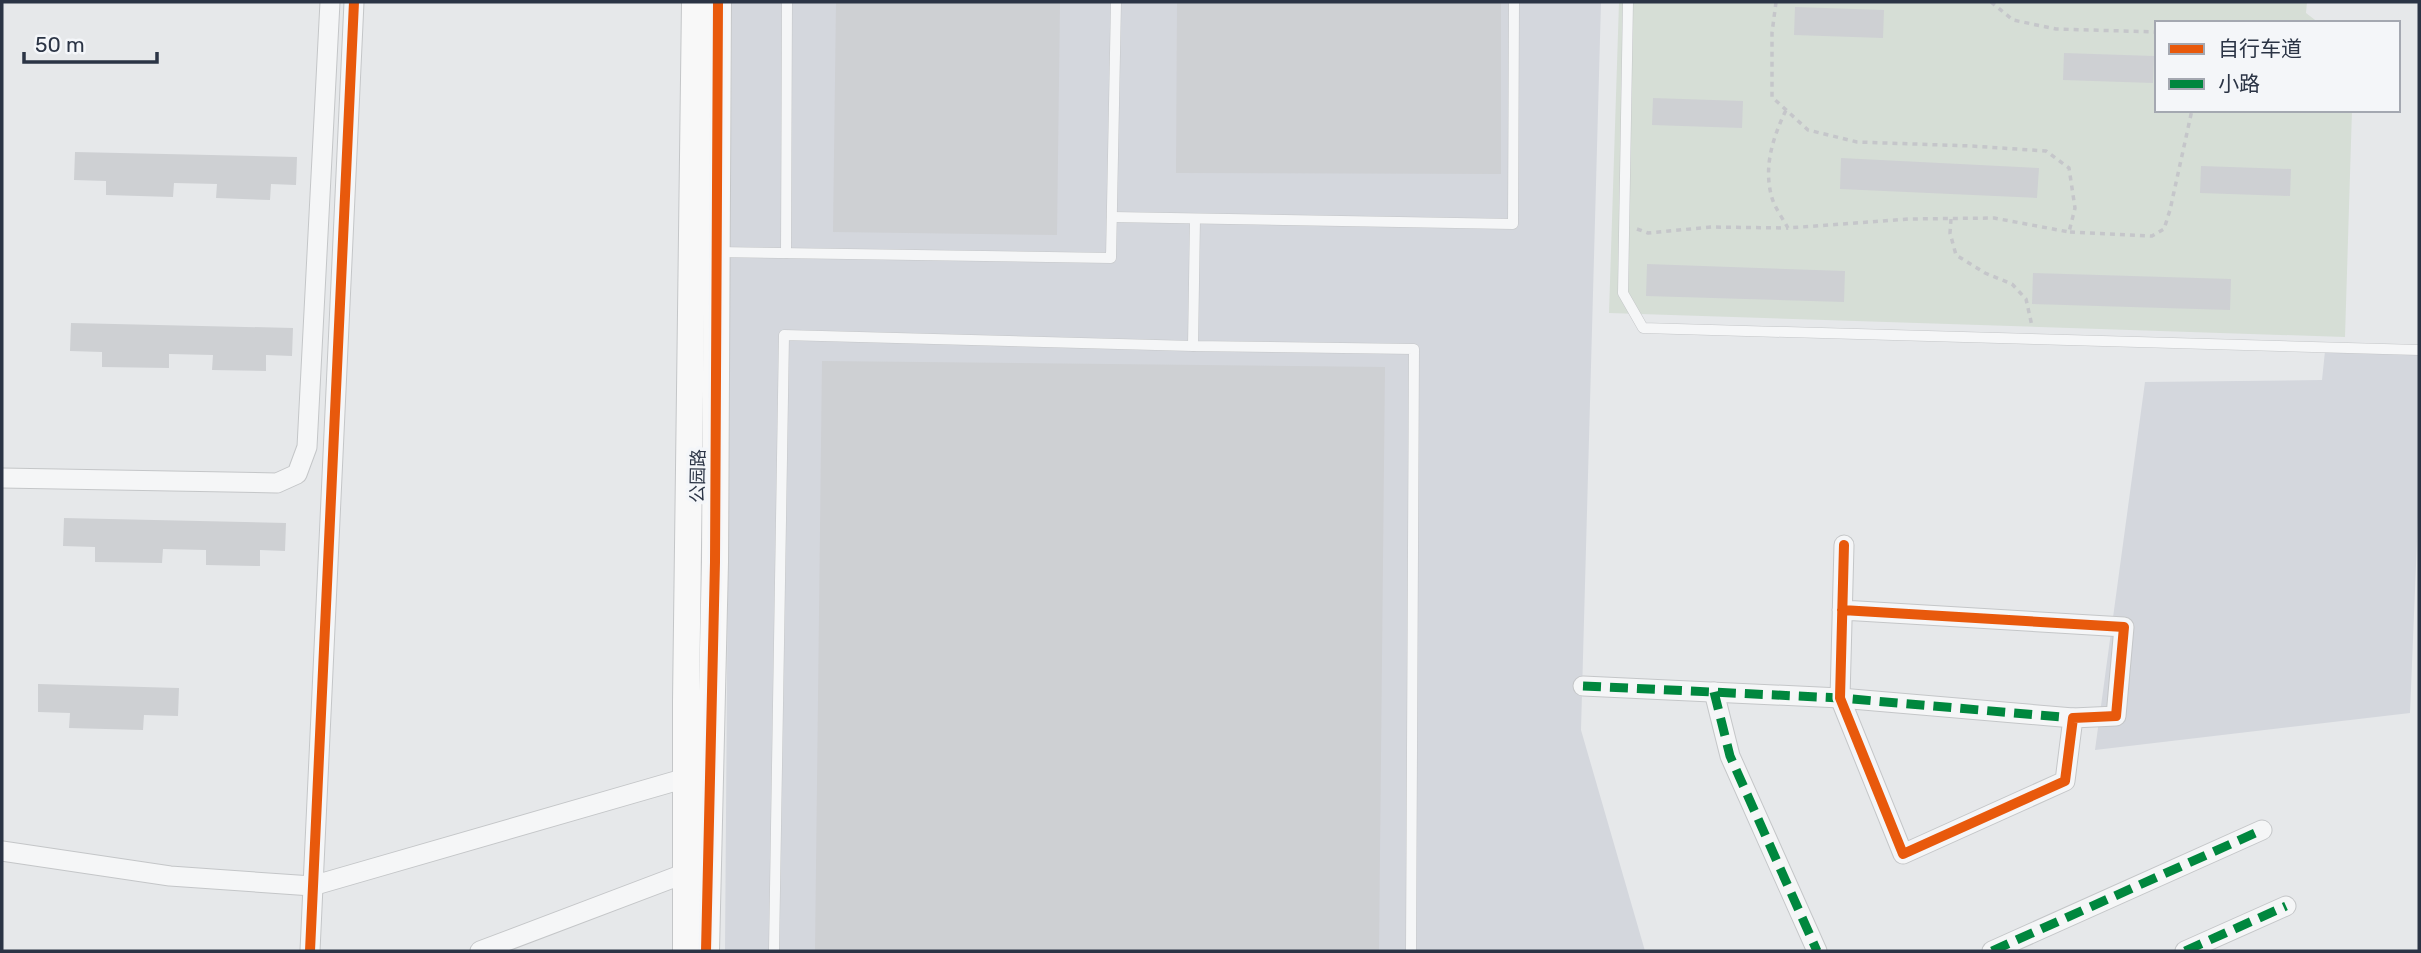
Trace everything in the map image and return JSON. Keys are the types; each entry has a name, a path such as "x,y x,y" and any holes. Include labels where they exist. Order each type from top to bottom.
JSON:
{"street":[{"path":"2,478 277,483 298,474 307,447 330,2"},
{"path":"310,951 354,2"},
{"path":"686,951 695,2"},
{"name":"公园路","path":"706,951 715,562 718,2"},
{"path":"1843,545 1840,698 1903,854 2065,781 2073,718"},
{"path":"1583,686 1840,698 2073,718 2116,716 2124,627 1842,610"},
{"path":"1714,692 1730,756 1817,951"},
{"path":"2,850 170,876 312,886 686,778"},
{"path":"1992,951 2262,830"},
{"path":"480,951 686,873"},
{"path":"2185,951 2286,906"}],"lane":[{"path":"786,253 787,2"},
{"path":"717,252 1111,258 1116,2"},
{"path":"1112,217 1513,223 1514,2"},
{"path":"1628,2 1623,293 1643,328 2419,350"},
{"path":"1193,346 1195,219"},
{"path":"774,951 784,335 1414,349 1410,951"}],"path":[{"path":"1776,2 1772,33 1772,97 1808,130 1857,142 2046,151 2069,168 2075,208 2069,232"},
{"path":"1991,2 2013,20 2056,29 2155,32"},
{"path":"1786,110 1776,131 1768,162 1772,199 1788,228"},
{"path":"1634,228 1648,233 1711,227 1788,228 1909,219 1994,218 2069,232 2152,236 2164,229 2192,112"},
{"path":"1951,219 1950,233 1956,255 1985,273 2012,284 2026,299 2032,339"}],"shaded area":[{"path":"732,2 1601,2 1581,730 1645,951 725,951"},
{"path":"1619,2 2307,2 2306,13 2316,21 2155,21 2155,112 2352,112 2345,337 1609,313"},
{"path":"2325,351 2419,352 2419,492 2410,713 2095,750 2145,382 2322,380"}],"building":[{"path":"836,2 1060,2 1057,235 833,232"},
{"path":"1177,2 1501,2 1501,174 1176,173"},
{"path":"1795,7 1884,10 1883,38 1794,35"},
{"path":"2064,53 2154,56 2153,83 2063,80"},
{"path":"1653,98 1743,101 1742,128 1652,125"},
{"path":"75,152 297,157 296,185 271,184 270,200 216,198 217,184 174,183 173,197 106,195 106,181 74,180"},
{"path":"1841,158 2039,168 2037,198 1840,189"},
{"path":"2201,166 2291,169 2290,196 2200,193"},
{"path":"1647,264 1845,271 1844,302 1646,296"},
{"path":"2033,273 2231,279 2230,310 2032,304"},
{"path":"71,323 293,328 292,356 266,355 266,371 212,370 213,355 169,354 169,368 102,367 102,352 70,351"},
{"path":"822,361 1385,367 1379,951 815,951"},
{"path":"64,518 286,523 285,551 260,550 260,566 206,565 206,550 163,549 162,563 95,562 95,547 63,546"},
{"path":"38,684 179,688 178,716 144,715 143,730 69,728 70,713 38,712"}],"marked path":[{"path":"1583,686 1840,698 2073,718"},
{"path":"1714,692 1730,756 1817,951"},
{"path":"1992,951 2262,830"},
{"path":"2185,951 2286,906"}],"cycle path":[{"path":"310,951 354,2"},
{"path":"706,951 715,562 718,2"},
{"path":"1842,610 2124,627 2116,716 2073,718 2065,781 1903,854 1840,698 1844,545"}]}
